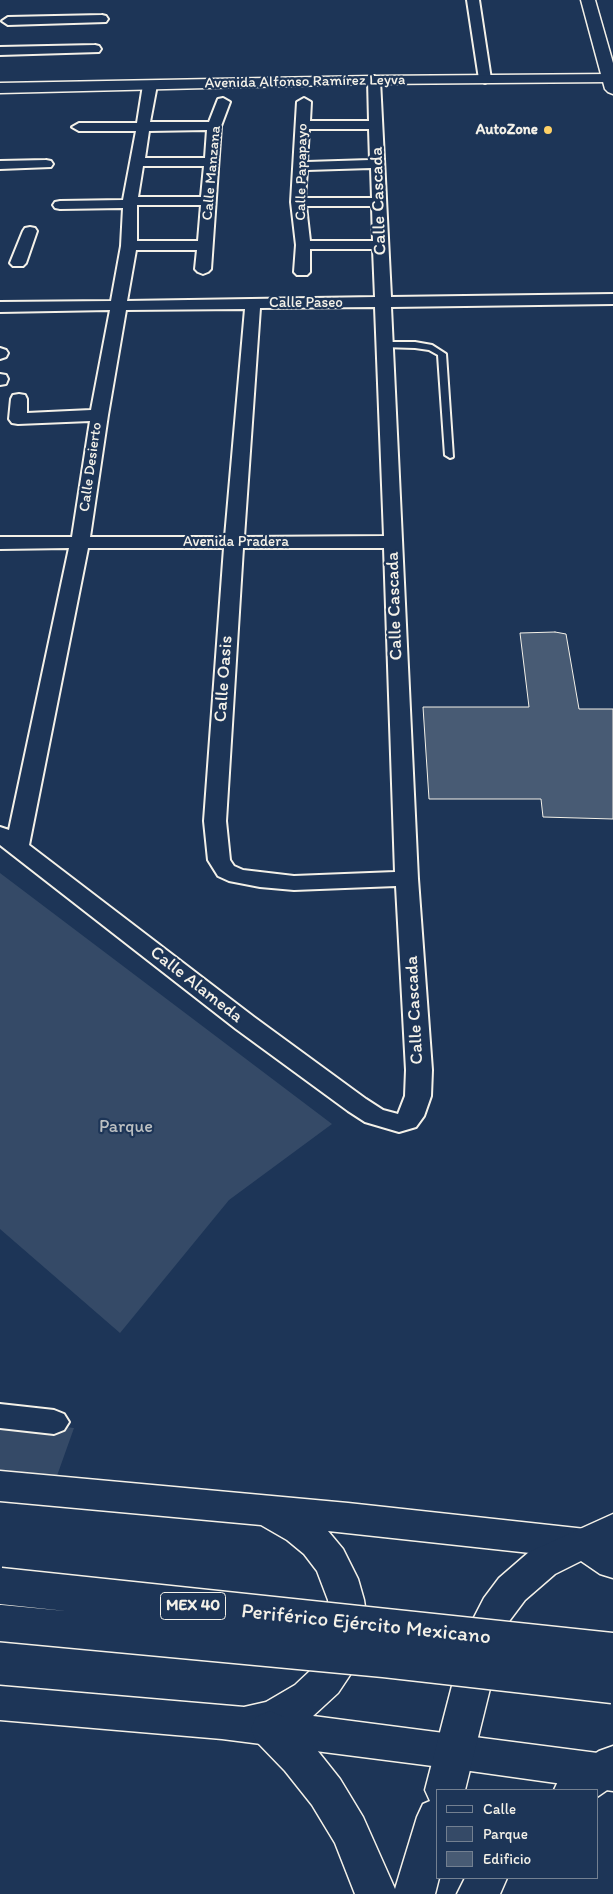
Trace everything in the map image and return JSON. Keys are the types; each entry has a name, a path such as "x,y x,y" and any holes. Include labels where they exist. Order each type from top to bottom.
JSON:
{"main road":[{"path":"588,0 611,83"},
{"name":"Avenida Alfonso Ramírez Leyva","path":"0,88 485,79 611,83"},
{"path":"0,1486 603,1540"},
{"path":"222,1722 246,1722 269,1718 290,1710 310,1697 325,1681 337,1663 345,1642 348,1621 346,1600 340,1579 330,1560 317,1543 300,1529 281,1518 260,1510"},
{"path":"603,1540 613,1563"},
{"path":"445,1789 486,1631 497,1608 526,1575 542,1563 603,1540"},
{"name":"Periférico Ejército Mexicano","path":"0,1586 613,1651"},
{"name":"Periférico Ejército Mexicano","path":"0,1623 384,1659 613,1685"},
{"path":"0,1703 222,1722 456,1751 601,1774"},
{"path":"270,1728 299,1758 326,1792 349,1830 368,1871 376,1894"},
{"path":"414,1894 436,1820"},
{"path":"478,1894 486,1879"}],"street":[{"path":"473,0 485,79"},
{"path":"3,38 12,7"},
{"path":"103,14 94,55 3,38 103,14"},
{"name":"Calle Cascada","path":"374,80 407,879 419,1070 418,1096 411,1116 407,1121 400,1123"},
{"name":"Calle Desierto","path":"8,841 80,543 117,305 129,246 131,203 150,85"},
{"name":"Calle Manzana","path":"203,270 214,126 223,102"},
{"name":"Calle Papapayo","path":"302,272 303,246 298,202 302,166 304,102"},
{"path":"77,143 80,120 142,126 214,126"},
{"path":"303,125 376,125"},
{"path":"45,180 50,147"},
{"path":"138,162 212,162"},
{"path":"0,165 46,164"},
{"path":"302,166 377,164"},
{"path":"58,224 64,190"},
{"path":"60,205 209,201"},
{"path":"298,202 378,202"},
{"path":"15,257 30,231"},
{"path":"129,246 205,245"},
{"path":"303,246 380,245"},
{"name":"Calle Paseo","path":"0,307 613,299"},
{"name":"Calle Oasis","path":"253,303 215,821 219,860 226,871 237,876 260,880 294,883 407,879"},
{"path":"19,399 18,419 99,415"},
{"name":"Avenida Pradera","path":"0,543 392,542"},
{"name":"Calle Alameda","path":"8,841 245,1023 357,1105 374,1116 400,1123"},
{"path":"0,1416 54,1422"}],"lane":[{"path":"385,345 424,346 442,354 450,455"}],"green space":[{"name":"Parque","path":"0,873 332,1124 229,1200 120,1333 0,1229"},
{"path":"0,1420 74,1428 53,1487 0,1481"}],"building":[{"path":"555,632 566,634 579,709 613,709 613,819 543,817 541,799 429,799 423,707 529,707 520,633"}],"place":[{"name":"AutoZone","path":"548,130"}]}
